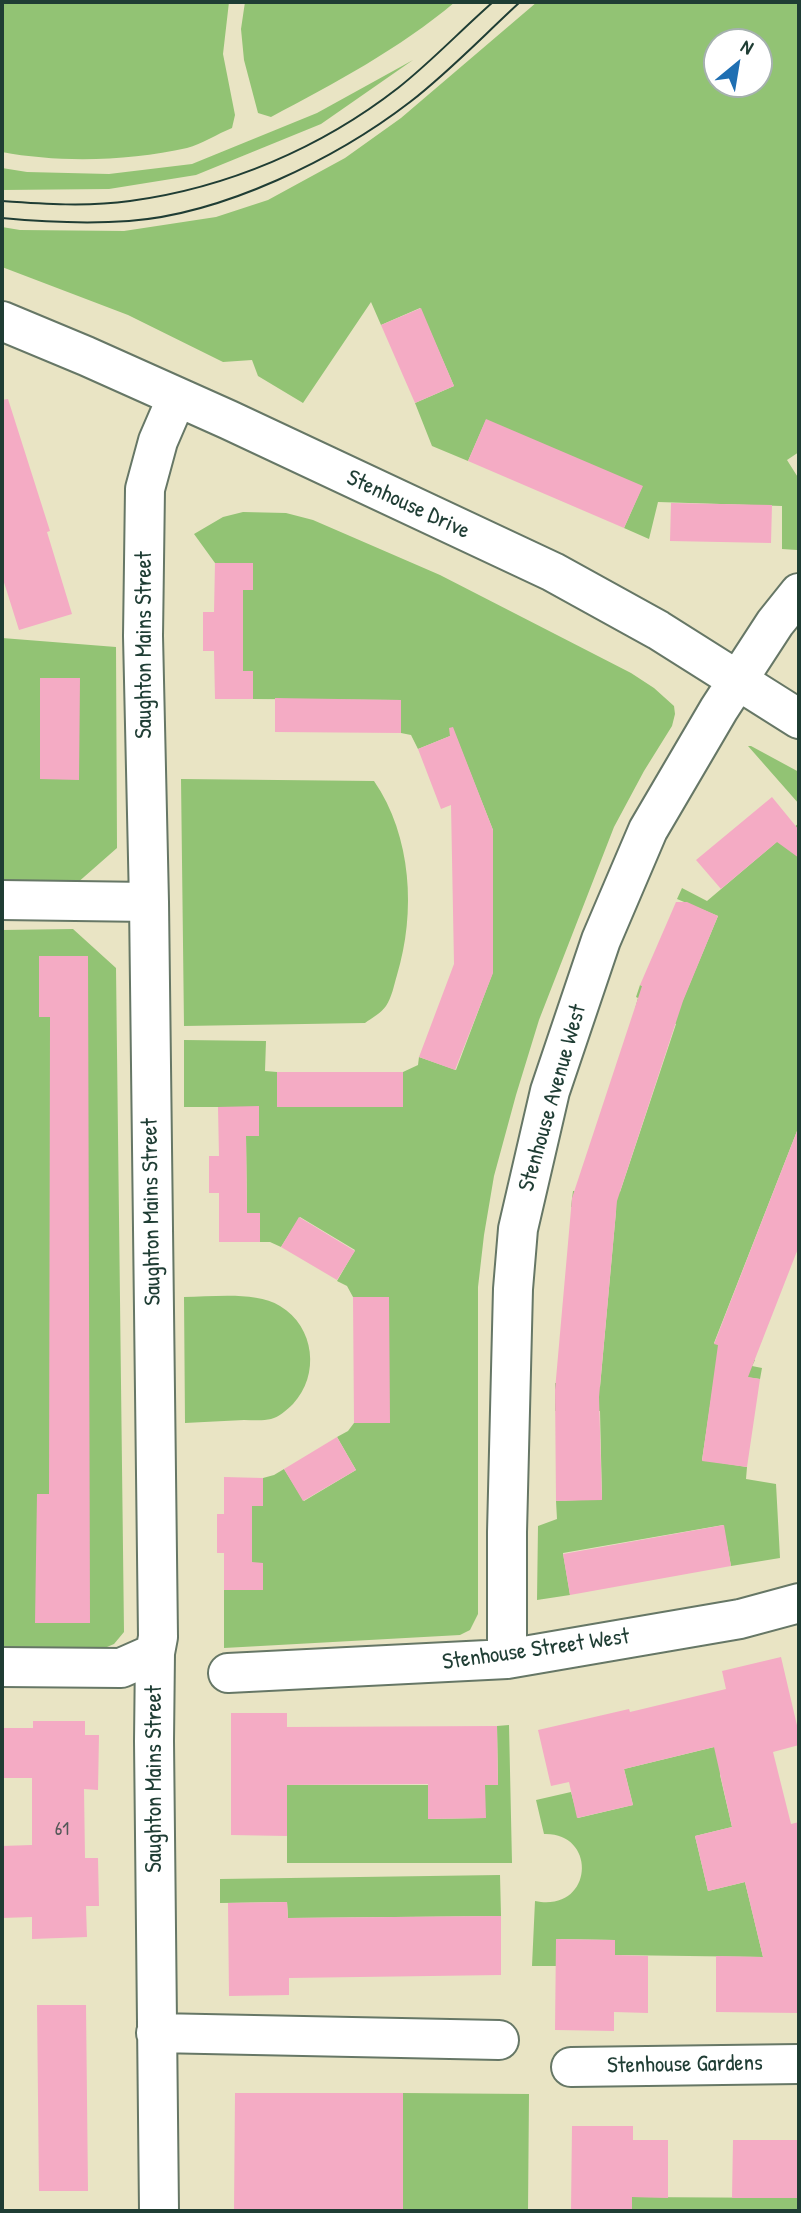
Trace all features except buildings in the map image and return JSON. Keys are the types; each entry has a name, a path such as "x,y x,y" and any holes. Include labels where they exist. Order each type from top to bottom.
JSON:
{"street":[{"name":"Stenhouse Drive","path":"2,321 177,397 553,572 658,629 799,719"},
{"name":"Saughton Mains Street","path":"159,2211 154,1767 155,1653 158,1637 144,658 145,489 158,441 177,397"},
{"name":"Stenhouse Avenue West","path":"507,1659 513,1289 518,1228 550,1091 601,940 649,830 680,772 738,679 775,623 799,593"},
{"path":"2,901 149,902"},
{"name":"Stenhouse Street West","path":"228,1673 507,1659 740,1619 799,1603"},
{"path":"2,1667 121,1668 155,1653"},
{"path":"156,2034 499,2040"},
{"name":"Stenhouse Gardens","path":"571,2067 799,2064"}],"green space":[{"path":"2,2 229,2 223,54 235,115 232,128 187,148 142,156 71,159 2,152"},
{"path":"245,2 455,2 389,50 271,117 258,113 244,60 241,29"},
{"path":"537,2 799,2 799,452 787,460 799,479 797,550 782,549 782,506 658,502 649,539 624,528 642,487 486,420 468,461 432,446 415,403 454,386 420,308 381,325 371,302 303,403 258,376 252,360 223,362 128,315 2,267 2,227 20,230 124,231 216,217 268,200 345,158 401,118"},
{"path":"413,60 321,124 196,175 109,189 2,190 2,168 27,172 109,174 192,164 317,113"},
{"path":"243,512 286,513 313,520 440,575 631,673 654,688 674,706 672,726 614,827 539,1020 494,1176 478,1287 478,1614 470,1630 460,1635 224,1648 224,1590 262,1590 252,1562 252,1506 263,1506 263,1478 284,1469 304,1501 356,1470 337,1437 348,1431 354,1423 389,1297 353,1297 347,1286 337,1281 355,1250 300,1217 281,1247 270,1242 260,1242 260,1214 247,1213 246,1136 259,1135 259,1107 184,1107 184,1040 266,1041 265,1071 277,1072 277,1107 403,1107 403,1072 418,1065 419,1057 456,1070 493,972 493,830 455,734 418,749 411,735 401,733 401,700 253,699 253,671 243,671 243,590 253,589 253,563 215,563 194,534 223,517"},
{"path":"2,638 116,647 117,848 76,884 2,883"},
{"path":"748,746 799,772 799,804"},
{"path":"181,779 374,781 396,826 407,875 407,926 403,951 393,991 384,1009 365,1023 184,1026"},
{"path":"799,823 799,1126 714,1343 755,1360 752,1366 762,1368 760,1379 715,1373 702,1460 747,1467 746,1479 776,1484 780,1558 731,1566 723,1525 563,1553 570,1595 537,1600 538,1526 557,1519 556,1501 602,1499 600,1411 555,1411 555,1383 600,1387 616,1211 571,1207 573,1191 620,1192 676,1024 635,1009 640,985 682,1002 718,916 677,899 682,888 707,901"},
{"path":"73,929 116,968 124,1632 114,1644 107,1647 2,1647 2,930"},
{"path":"184,1297 259,1298 280,1306 292,1315 301,1326 310,1352 307,1379 293,1404 280,1415 268,1420 185,1423"},
{"path":"509,1725 512,1863 287,1863 287,1785 428,1785 428,1819 485,1818 485,1785 498,1784 497,1726"},
{"path":"739,1741 720,1775 732,1827 695,1836 708,1891 745,1882 763,1957 615,1955 614,1940 557,1939 556,1966 532,1966 535,1901 555,1901 569,1895 578,1885 582,1871 580,1857 574,1845 562,1837 544,1834 536,1800 571,1792 578,1818 633,1805 624,1769"},
{"path":"500,1875 501,1916 288,1918 287,1902 220,1903 220,1879"},
{"path":"403,2093 529,2094 528,2211 403,2211"},
{"path":"632,2197 799,2198 799,2211 632,2211"}],"tram line":[{"path":"2,201 50,204 130,201 202,186 272,162 305,147 368,110 410,78 493,2"},
{"path":"2,218 129,221 202,207 277,180 348,144 410,102 520,2"}]}
